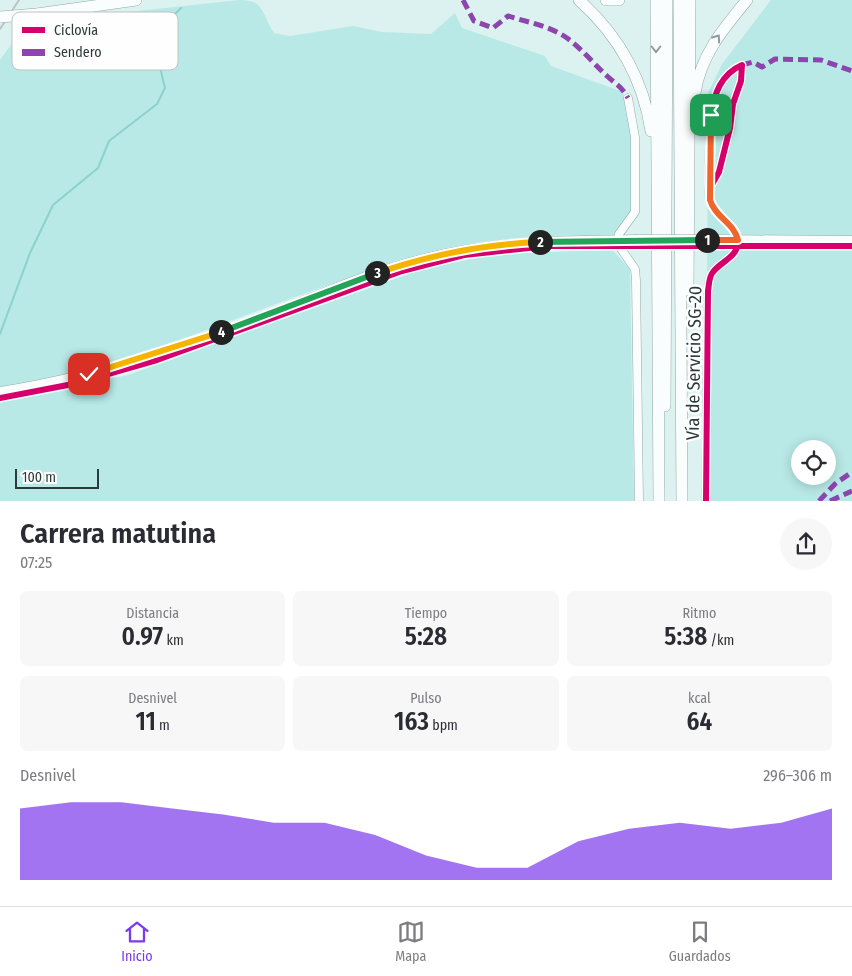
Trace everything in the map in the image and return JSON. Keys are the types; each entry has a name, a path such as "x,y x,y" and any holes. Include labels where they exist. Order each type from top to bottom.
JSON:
{"highway":[{"path":"52,12 143,0"},
{"path":"579,0 607,28 624,50 643,95 653,141 656,225"},
{"path":"606,0 619,0"},
{"path":"656,0 659,501"},
{"path":"666,501 667,0"},
{"path":"679,0 682,496"},
{"path":"682,496 689,257 690,0"},
{"path":"689,152 695,93 703,61 715,41 747,0"}],"main road":[{"path":"0,392 58,382 129,363 190,344 362,279 421,260 482,247 529,243 619,240 852,241"}],"street":[{"path":"710,188 719,172 730,128 733,104 742,81 742,65 728,74 713,104 710,188 710,200 713,211 727,222 736,233 738,240"},
{"path":"628,98 635,137 635,212 619,234 619,240 623,254 635,269 636,280 639,501"},
{"name":"Vía de Servicio SG-20","path":"706,501 708,291 712,273 736,251 738,240"}],"shaded area":[{"path":"239,0 254,2 261,9 274,33 290,36 353,26 382,32 431,34 455,13 462,28 545,56 551,66 623,92 633,126 633,195 631,212 614,236 521,238 467,245 426,255 347,279 114,362 0,388 0,60 12,44 12,70 178,70 178,12 128,12"},
{"path":"771,0 852,0 852,501 706,501 708,93 722,64"},
{"path":"612,250 630,269 634,501 0,501 0,401 128,375 411,273 491,254"}],"waterway":[{"path":"177,12 181,8"},
{"path":"0,334 30,253 53,205 98,168 109,141 157,104 165,88 160,70"}],"railway":[{"path":"0,29 19,0"}],"marked path":[{"path":"463,0 474,21 493,28 508,16 546,27 567,38 621,88 628,98"},
{"path":"742,65 753,62 762,67 775,59 821,60 852,71"},
{"path":"819,501 835,484 852,472"},
{"path":"830,501 852,491"}],"cycle path":[{"path":"706,501 709,281 716,268 733,255 738,246 737,234 734,229 716,211 710,200 709,170 711,115 714,100 724,79 742,65 741,81 733,104 730,128 719,172 710,188"},
{"path":"0,398 73,384 157,360 402,271 464,255 548,246 852,246"}],"route":[{"path":"89,374 190,344 392,268 453,252 482,247 529,243 738,240 736,233 727,222 713,211 710,200 711,115"}]}
